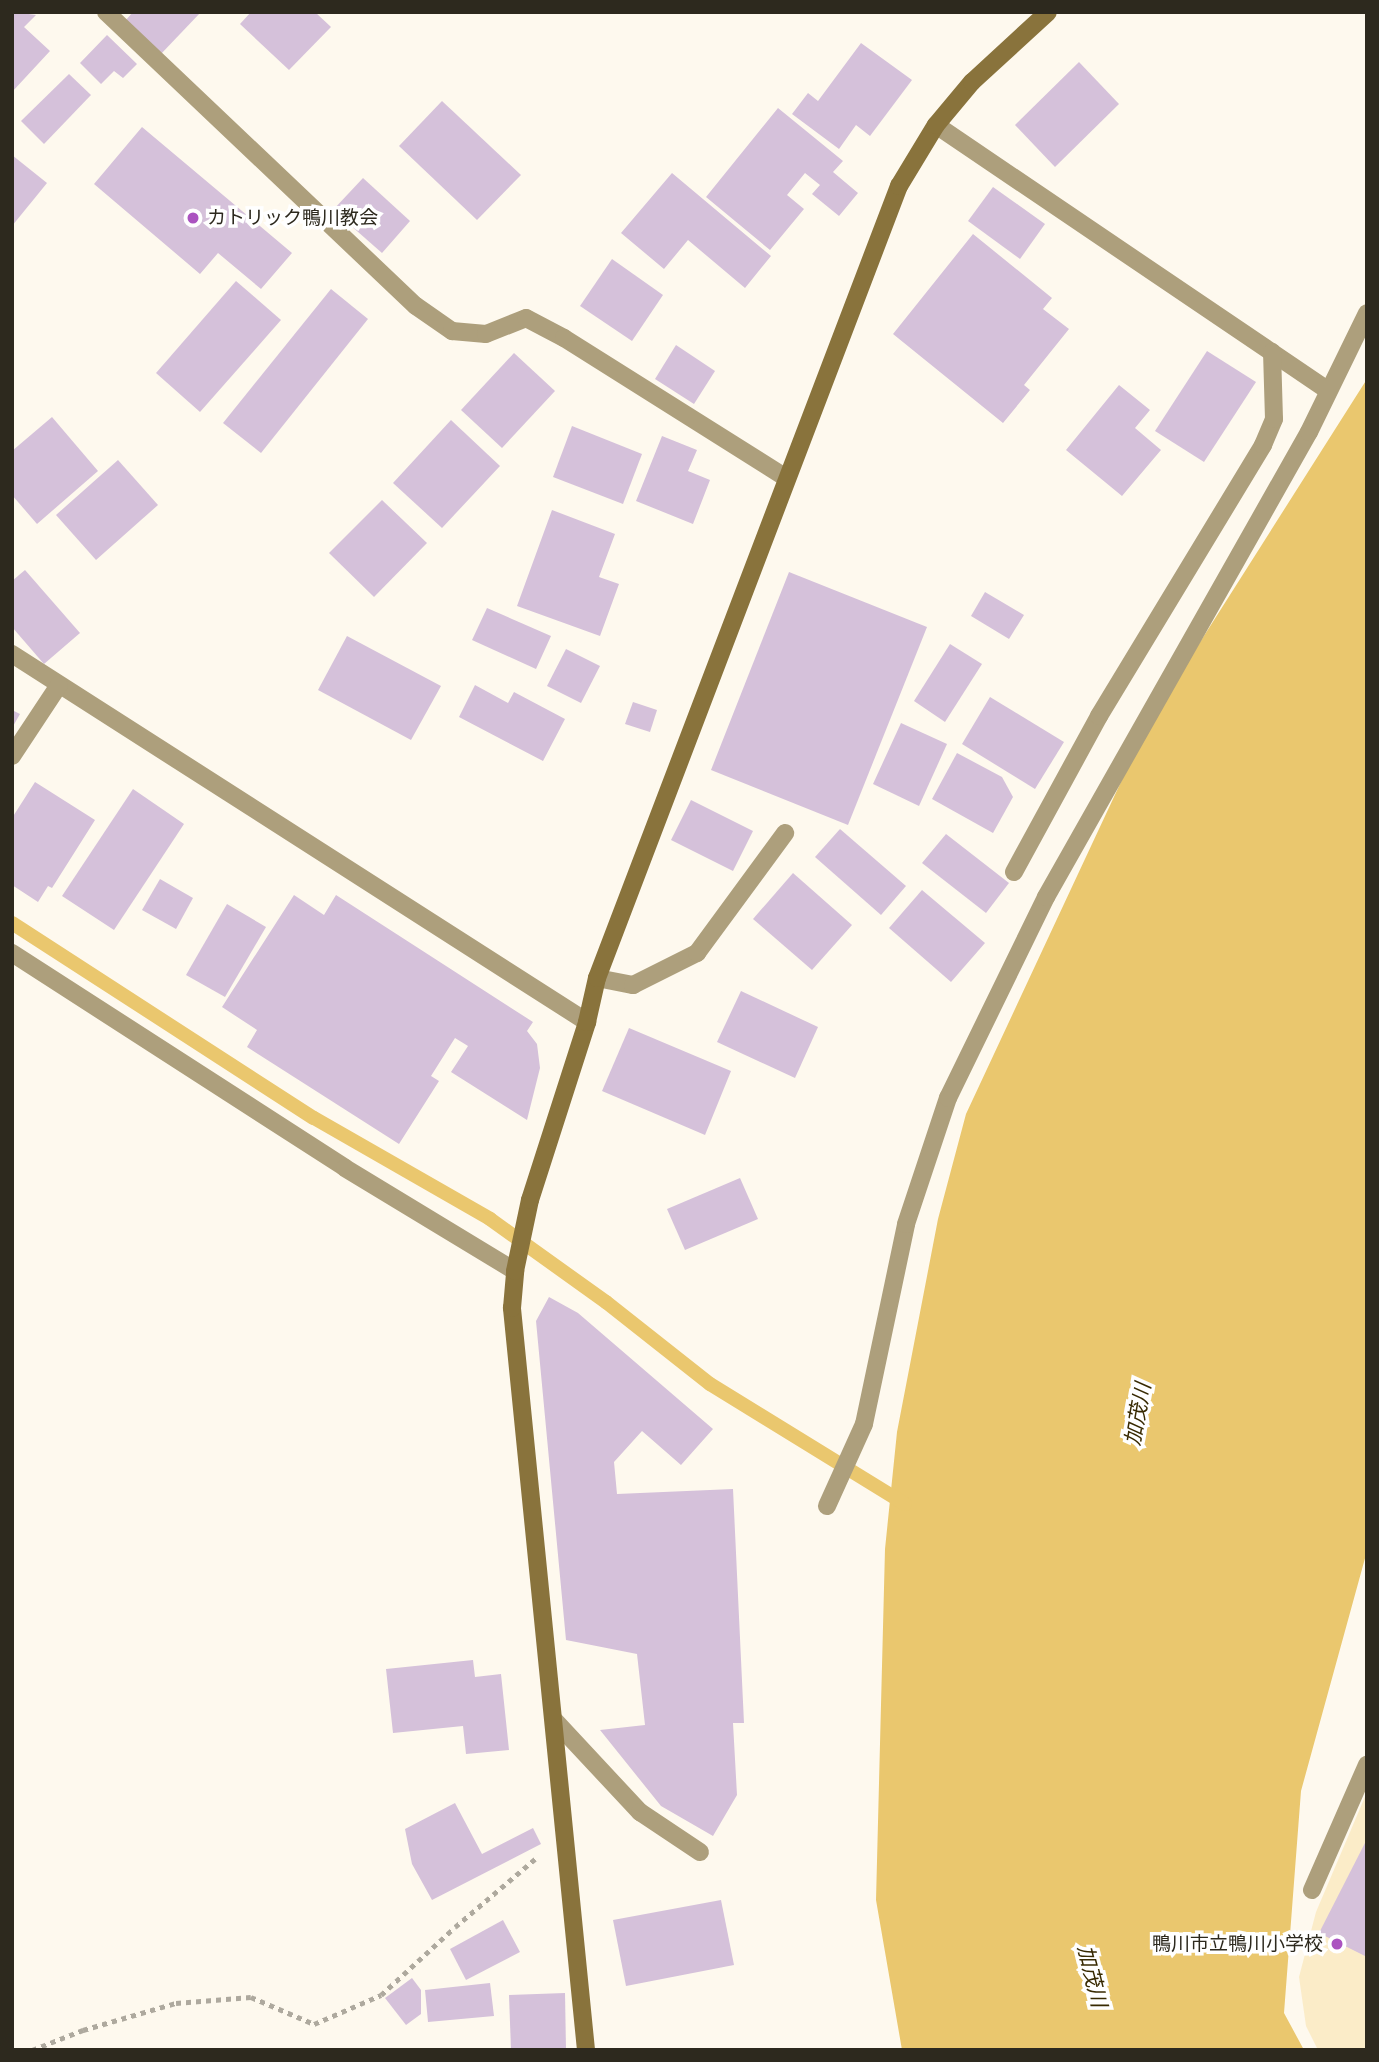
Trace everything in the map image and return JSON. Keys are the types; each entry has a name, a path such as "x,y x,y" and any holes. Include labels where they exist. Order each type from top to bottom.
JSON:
{"street":[{"path":"106,12 416,306 452,331 486,334 526,318 564,338 786,478"},
{"path":"586,2050 512,1308 515,1271 530,1200 587,1022 597,978 899,186 936,125 972,82 1048,12"},
{"path":"936,125 1328,390"},
{"path":"827,1506 864,1424 906,1224 948,1098 1046,897 1308,432 1367,313"},
{"path":"1014,872 1099,716 1263,445 1274,419 1272,352"},
{"path":"12,654 587,1022"},
{"path":"12,755 58,685"},
{"path":"597,978 633,985 697,953 785,833"},
{"path":"12,953 345,1168 515,1271"},
{"path":"555,1721 640,1812 700,1852"},
{"path":"1312,1890 1367,1765"}],"path":[{"path":"32,2050 83,2029 176,2003 251,1997 314,2024 381,1995 455,1927 565,1834"}],"shaded area":[{"name":"鴨川市立鴨川小学校","path":"1367,1792 1367,2050 1318,2050 1306,2026 1299,1977 1316,1912"}],"water":[{"name":"加茂川","path":"1367,379 1367,1551 1301,1791 1284,2013 1304,2050 902,2050 876,1900 885,1549 897,1432 938,1219 966,1114 1148,724"}],"building":[{"path":"14,12 36,15 24,27 50,51 12,92"},
{"path":"133,12 201,12 160,55 125,21"},
{"path":"251,12 315,12 331,27 289,70 240,24"},
{"path":"107,35 137,64 123,78 114,71 101,84 80,63"},
{"path":"861,43 912,80 870,136 856,125 839,149 792,114 808,93 818,101"},
{"path":"1079,62 1119,104 1055,167 1015,125"},
{"path":"69,74 91,95 44,144 21,121"},
{"path":"442,101 521,175 477,220 399,146"},
{"path":"778,108 843,161 833,172 858,193 839,216 812,194 820,185 805,173 787,195 804,209 770,250 706,197"},
{"name":"カトリック鴨川教会","path":"142,127 292,253 261,289 218,253 200,274 94,184"},
{"path":"12,155 47,183 12,226"},
{"path":"672,173 771,256 745,288 688,240 664,269 621,233"},
{"path":"363,178 410,221 382,253 333,210"},
{"path":"993,187 1045,224 1020,259 968,221"},
{"path":"973,234 1052,298 1043,309 1069,329 1024,385 1030,390 1003,423 893,334"},
{"path":"612,259 663,295 632,341 580,306"},
{"path":"236,281 281,320 200,412 156,373"},
{"path":"331,289 368,319 261,453 223,423"},
{"path":"676,345 715,371 694,404 655,379"},
{"path":"1207,351 1256,382 1204,462 1155,431"},
{"path":"514,353 555,391 502,448 461,410"},
{"path":"1119,385 1150,410 1135,428 1161,450 1122,496 1066,450"},
{"path":"52,417 98,471 37,524 12,495 12,451"},
{"path":"451,420 500,466 442,528 393,483"},
{"path":"572,426 642,454 623,504 553,477"},
{"path":"662,436 697,450 688,471 710,480 693,524 636,501"},
{"path":"118,460 158,505 96,560 56,515"},
{"path":"382,500 427,543 374,597 329,553"},
{"path":"552,510 615,534 599,577 619,584 600,636 517,606"},
{"path":"25,570 80,633 44,664 12,627 12,581"},
{"path":"789,572 927,627 848,825 711,770"},
{"path":"985,592 1024,615 1009,639 971,616"},
{"path":"487,608 551,636 536,669 472,640"},
{"path":"347,636 441,686 411,740 318,690"},
{"path":"950,644 982,664 945,722 914,701"},
{"path":"566,649 600,666 581,703 547,686"},
{"path":"475,685 508,703 514,692 565,719 543,761 459,717"},
{"path":"990,697 1064,742 1035,789 962,744"},
{"path":"633,702 657,710 650,732 625,724"},
{"path":"12,710 20,714 12,728"},
{"path":"901,723 947,744 919,806 873,784"},
{"path":"957,753 1002,777 1013,797 993,833 932,799"},
{"path":"35,782 95,820 52,888 48,886 38,902 12,885 12,818"},
{"path":"133,789 184,824 114,930 62,896"},
{"path":"691,800 753,831 733,871 671,840"},
{"path":"840,829 906,886 881,915 815,857"},
{"path":"946,834 1009,883 986,913 922,863"},
{"path":"793,873 852,925 812,970 753,919"},
{"path":"160,879 193,898 176,929 142,910"},
{"path":"922,890 985,943 951,982 889,928"},
{"path":"294,895 324,915 336,895 533,1022 527,1031 537,1044 540,1068 527,1120 451,1072 468,1046 455,1038 431,1076 439,1081 399,1144 247,1047 257,1030 222,1007"},
{"path":"227,904 266,927 225,997 186,975"},
{"path":"741,991 818,1027 795,1078 717,1042"},
{"path":"629,1028 731,1071 705,1135 602,1091"},
{"path":"740,1178 758,1219 685,1250 667,1209"},
{"path":"549,1297 578,1313 713,1429 681,1465 642,1431 614,1462 617,1494 733,1489 744,1723 733,1723 737,1795 713,1836 661,1806 600,1730 645,1725 637,1654 566,1640 536,1321"},
{"path":"473,1660 475,1677 501,1674 509,1750 466,1754 463,1726 393,1733 386,1669"},
{"path":"455,1803 482,1854 533,1828 541,1844 432,1900 412,1864 405,1829"},
{"path":"1367,1839 1367,1957 1319,1933"},
{"path":"721,1900 734,1965 626,1986 613,1920"},
{"path":"503,1920 520,1952 466,1980 450,1949"},
{"path":"412,1978 421,1990 421,2014 406,2025 385,1998"},
{"path":"490,1983 494,2016 428,2022 425,1990"},
{"path":"565,1993 566,2050 511,2050 509,1995"}],"waterway":[{"path":"12,923 314,1118 490,1219 606,1302 710,1384 905,1504"}],"place":[{"name":"カトリック鴨川教会","path":"193,218"},
{"name":"鴨川市立鴨川小学校","path":"1337,1944"}]}
